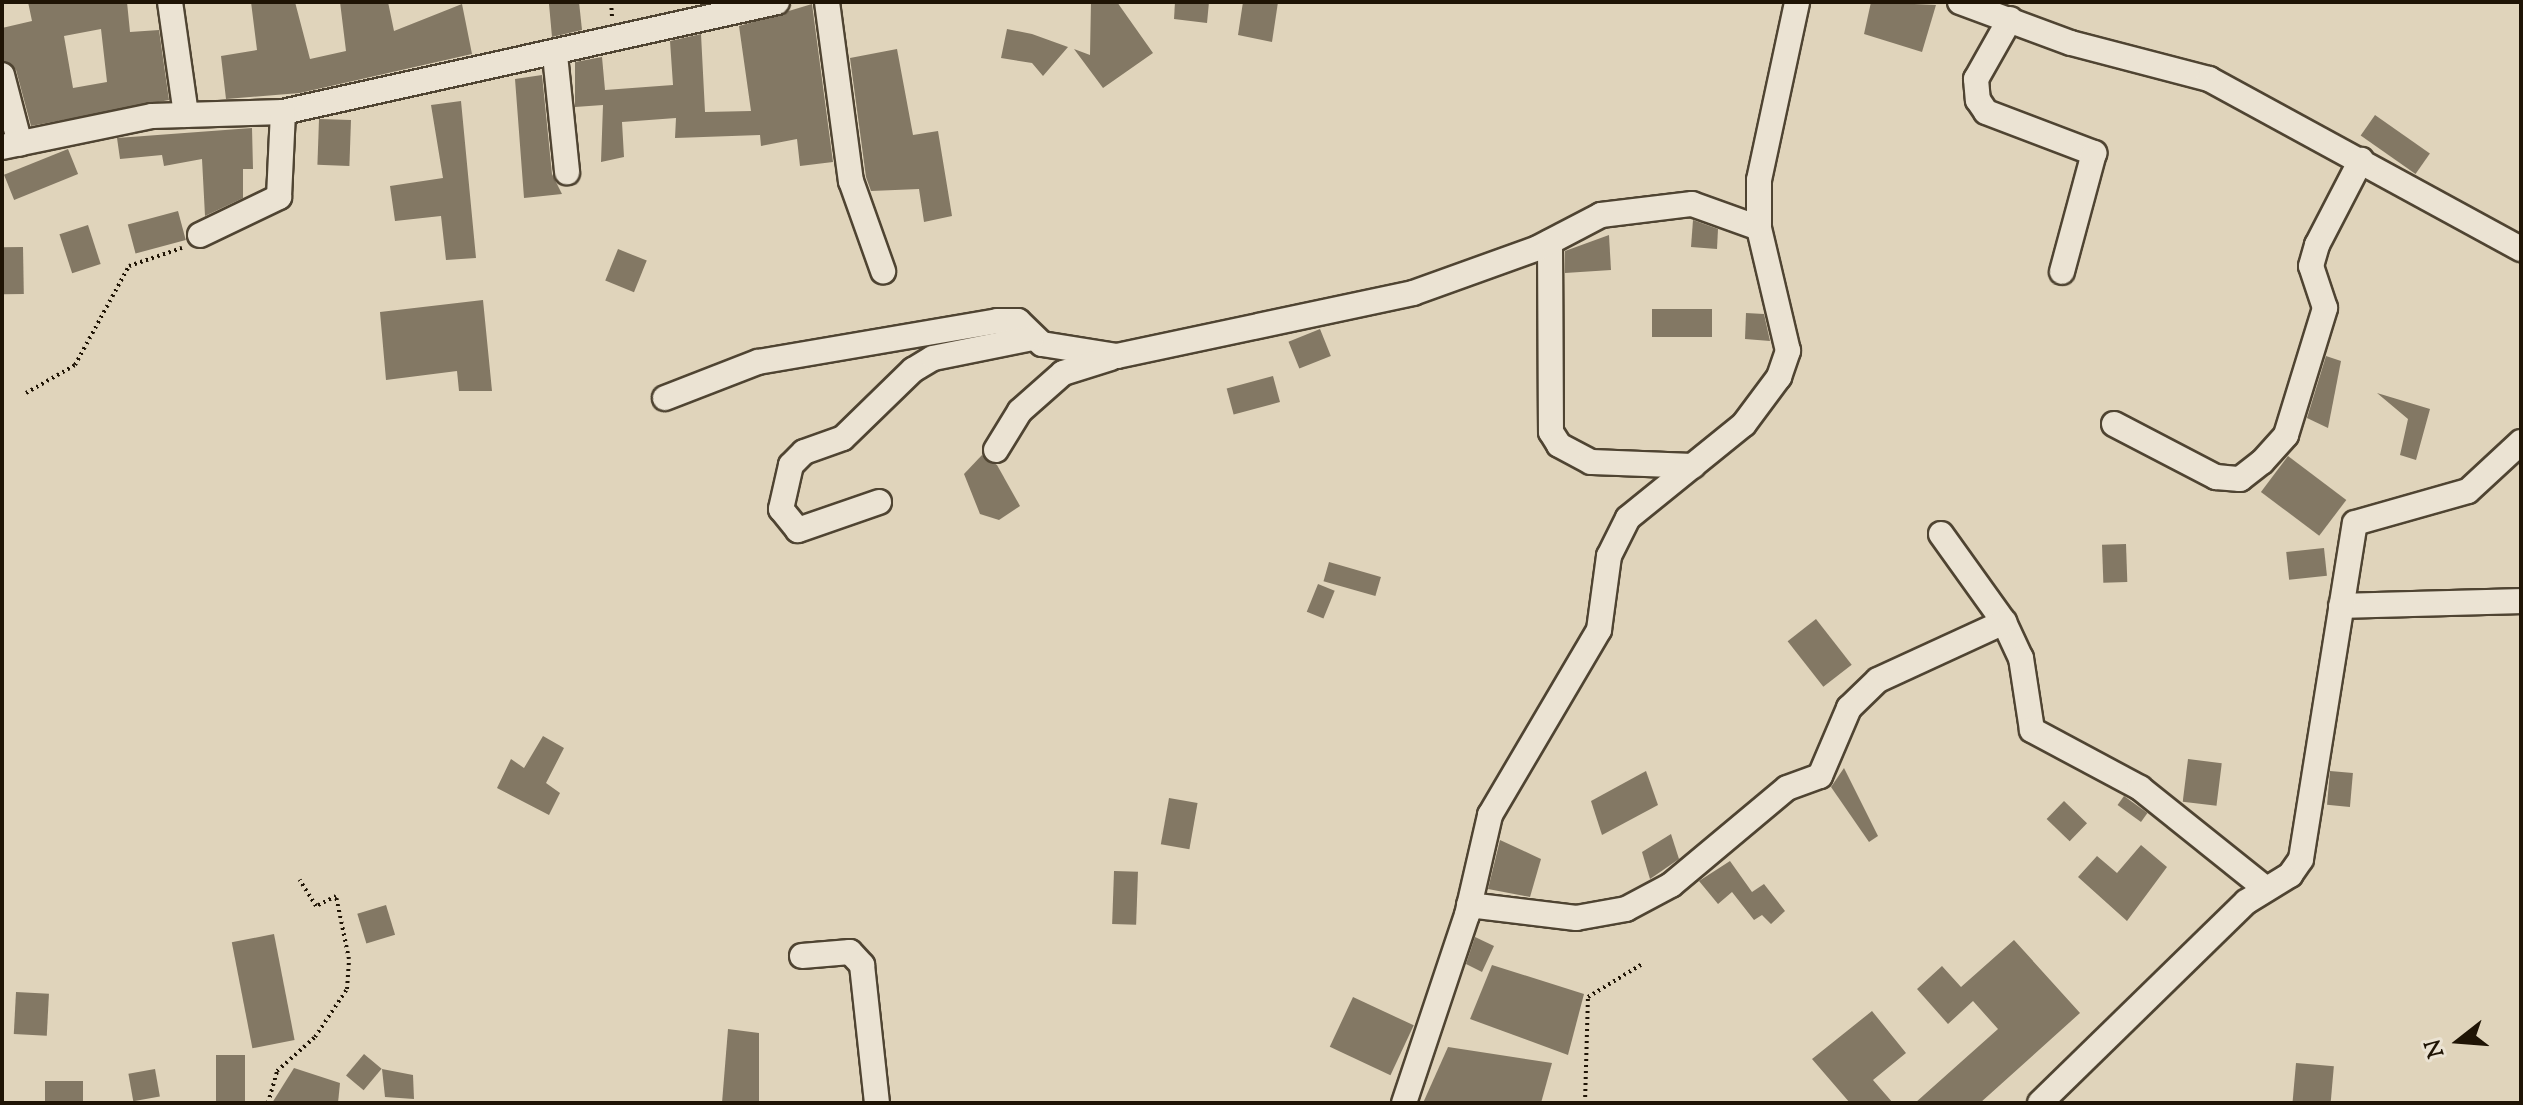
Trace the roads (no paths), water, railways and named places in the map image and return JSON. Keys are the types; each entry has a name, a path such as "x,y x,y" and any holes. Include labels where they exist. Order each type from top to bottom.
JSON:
{"street":[{"path":"170,2 186,115"},
{"path":"2,75 11,146 186,115 283,112 555,55 777,2"},
{"path":"827,2 851,181 883,271"},
{"path":"1404,1103 1469,905 1490,815 1599,630 1609,556 1628,518 1744,424 1779,377 1788,351 1759,228 1759,180 1797,2"},
{"path":"1960,2 2209,79 2521,249"},
{"path":"2010,19 1976,79 1978,100 1986,112 2094,153 2062,272"},
{"path":"555,55 567,172"},
{"path":"200,235 279,197 283,112"},
{"path":"2114,424 2216,477 2240,479 2262,462 2286,435 2325,308 2311,266 2317,245 2361,160"},
{"path":"996,450 1020,411 1063,373 1117,356 1413,293 1550,242 1601,215 1692,204 1759,228"},
{"path":"1550,242 1551,432 1559,445 1591,462 1693,466"},
{"path":"665,398 758,362 997,321 1018,321 1032,338"},
{"path":"879,502 798,530 781,509 791,465 804,452 843,438 913,370 933,358 1032,338 1117,356"},
{"path":"2040,1103 2301,859 2355,523 2468,491 2521,442"},
{"path":"1941,534 2004,622 2021,658 2032,730 2152,796 2266,889"},
{"path":"2341,606 2521,601"},
{"path":"1469,905 1576,918 1626,909 1671,885 1787,788 1820,776 1849,708 1878,680 2004,622"},
{"path":"802,956 850,952 862,965 877,1103"}]}
